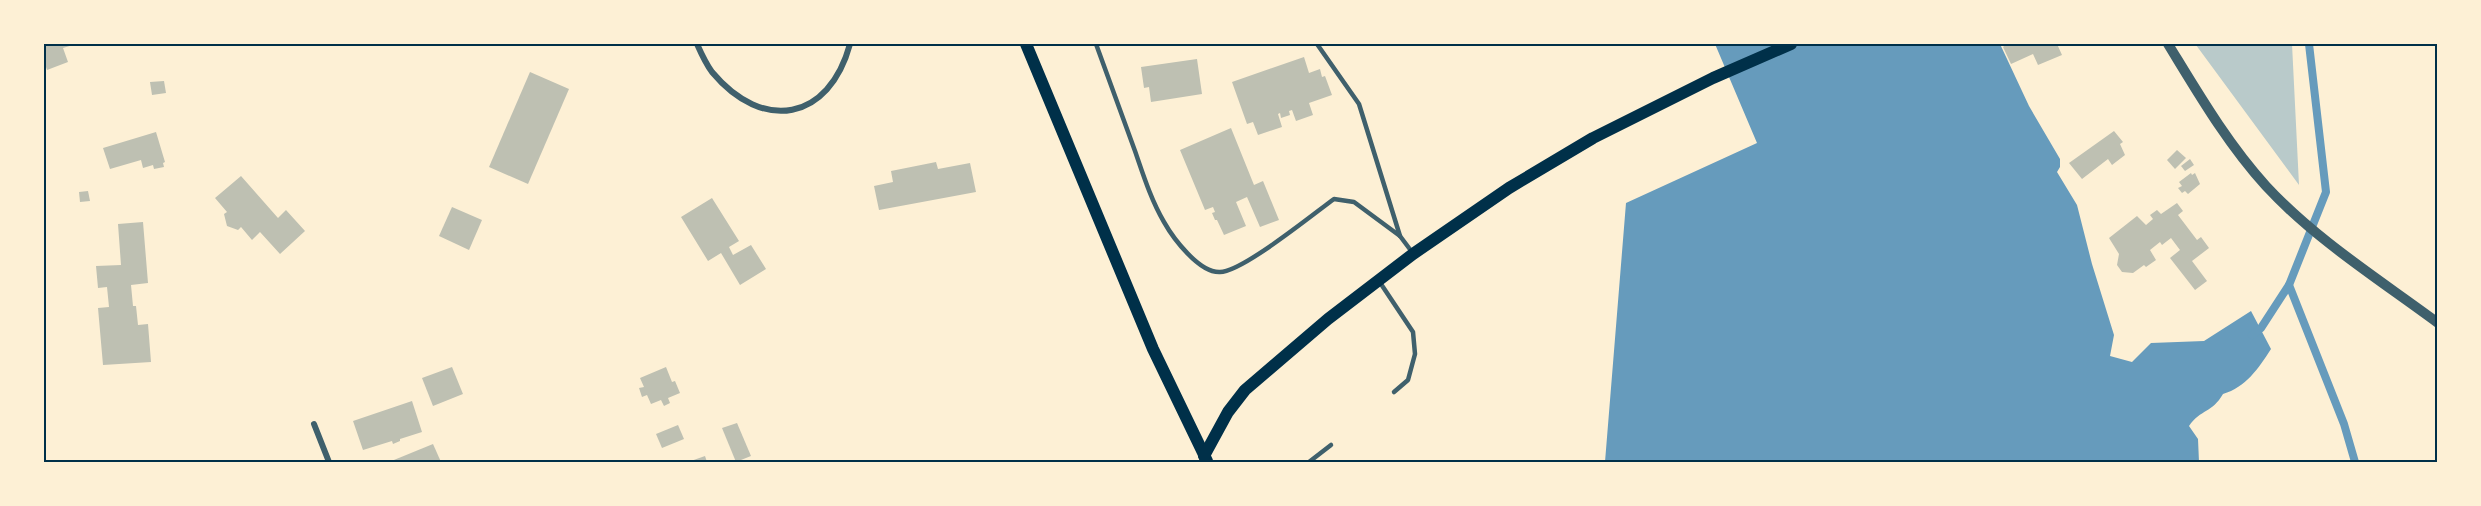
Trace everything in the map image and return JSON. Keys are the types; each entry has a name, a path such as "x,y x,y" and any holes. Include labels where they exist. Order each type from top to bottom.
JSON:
{"main road":[{"path":"1026,44 1153,349 1204,460"},
{"path":"1204,460 1228,412 1245,390 1378,279 1413,254 1509,188 1629,119 1713,78 1791,44"}],"street":[{"path":"697,44 710,70 729,90 752,105 774,112 795,111 815,100 830,87 839,73 850,44"},
{"path":"2168,44 2239,154 2282,202 2362,267 2438,323"},
{"path":"314,424 329,462"}],"lane":[{"path":"1096,44 1144,176 1163,220 1174,238 1199,264 1212,272 1240,266 1334,199 1354,202 1400,236 1413,254"},
{"path":"1317,44 1359,104 1400,236"},
{"path":"1378,279 1413,332 1414,354 1408,380 1394,392"},
{"path":"1309,462 1330,445"}],"shaded area":[{"path":"2292,44 2299,185 2196,45"}],"water":[{"path":"1715,44 2000,44 2029,106 2060,159 2057,172 2077,205 2114,335 2110,356 2132,362 2151,343 2204,341 2251,311 2271,349 2245,382 2223,394 2215,405 2198,416 2189,426 2198,439 2199,462 1605,462 1626,203 1757,143"}],"building":[{"path":"44,44 76,44 63,48 68,62 47,70 44,61"},
{"path":"2006,44 2057,44 2062,55 2038,65 2033,54 2011,64 2003,47"},
{"path":"1304,57 1309,73 1320,69 1332,95 1309,103 1313,115 1296,121 1292,110 1289,111 1290,115 1281,118 1280,113 1278,114 1282,127 1258,135 1253,122 1247,124 1232,82"},
{"path":"1197,59 1202,94 1151,102 1149,87 1144,88 1141,67"},
{"path":"530,72 569,89 528,184 489,167"},
{"path":"164,81 166,93 152,95 150,82"},
{"path":"1231,128 1254,185 1263,181 1279,220 1260,227 1247,197 1236,202 1246,226 1224,235 1212,213 1215,212 1213,207 1205,210 1180,150"},
{"path":"2114,131 2123,142 2120,144 2125,155 2112,165 2108,159 2082,179 2069,163"},
{"path":"156,132 165,162 164,167 154,169 153,165 143,168 141,160 110,169 103,148"},
{"path":"2177,150 2186,158 2175,169 2167,160"},
{"path":"2190,159 2194,165 2185,171 2181,166"},
{"path":"936,162 938,169 970,163 976,192 879,210 874,186 893,182 891,171"},
{"path":"2191,173 2192,175 2195,173 2200,184 2188,194 2185,191 2182,193 2178,188 2182,186 2179,182"},
{"path":"241,176 278,218 286,210 305,231 280,254 260,232 252,240 241,227 238,230 227,226 224,214 227,212 215,198"},
{"path":"88,191 90,201 80,202 79,192"},
{"path":"712,198 739,241 729,247 733,255 751,245 766,269 740,285 721,253 708,261 681,217"},
{"path":"2177,203 2183,211 2178,215 2197,240 2201,237 2209,248 2192,261 2207,281 2195,290 2170,258 2180,250 2171,238 2162,245 2160,242 2150,250 2156,260 2133,273 2122,272 2117,265 2119,254 2109,238 2137,216 2146,225 2153,219 2150,215 2157,210 2161,214"},
{"path":"452,207 482,220 469,250 439,236"},
{"path":"143,222 148,283 131,285 138,325 148,324 151,362 103,365 98,308 109,307 107,287 98,288 96,266 121,265 118,224"},
{"path":"452,367 463,394 433,406 422,378"},
{"path":"666,367 672,382 675,381 680,393 668,398 670,403 664,406 661,400 651,404 647,395 642,397 639,388 644,387 640,378"},
{"path":"412,401 422,432 400,439 393,444 392,441 363,450 353,421"},
{"path":"737,423 751,456 736,462 722,428"},
{"path":"678,425 684,439 662,448 656,434"},
{"path":"433,444 441,462 389,462"},
{"path":"705,456 707,462 688,462"}],"waterway":[{"path":"2309,44 2326,192 2289,285 2344,424 2355,462"},
{"path":"2252,335 2261,328 2289,285"}]}
